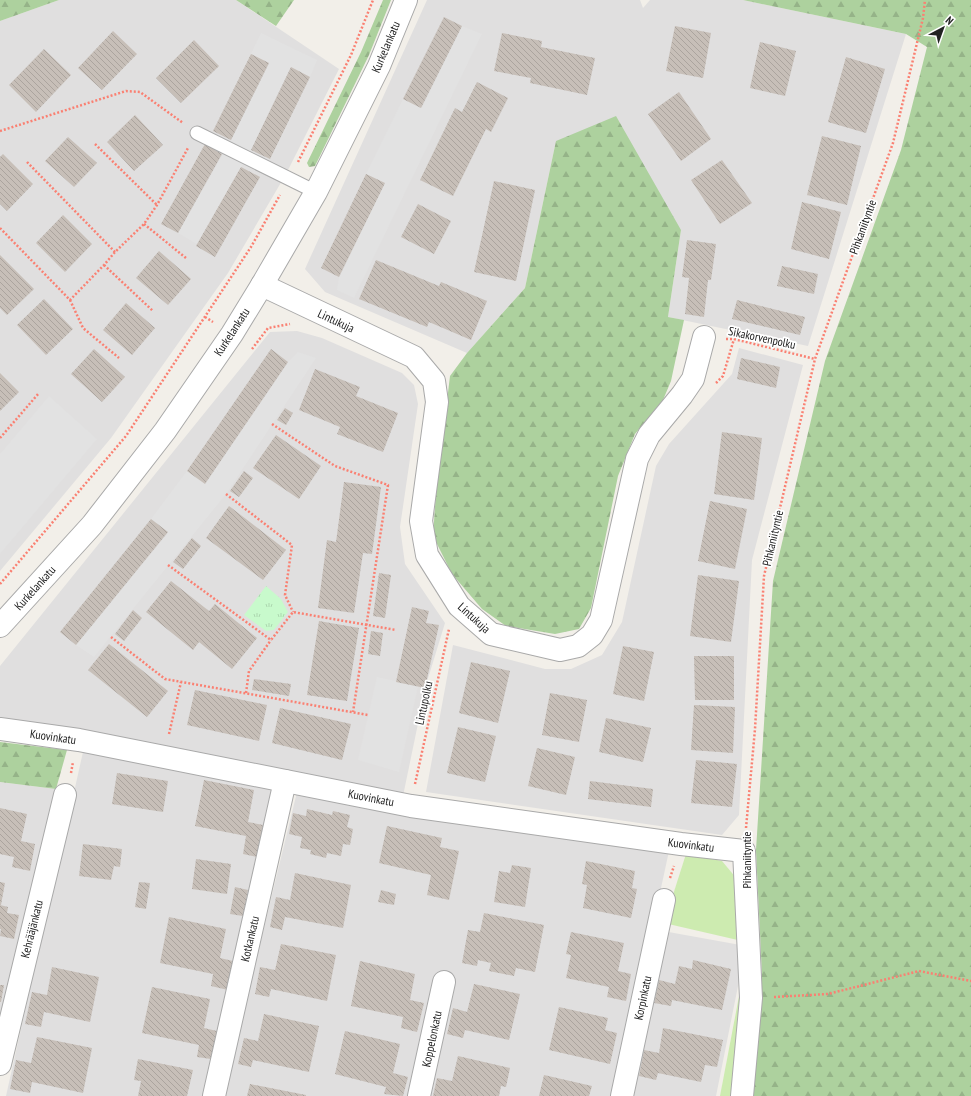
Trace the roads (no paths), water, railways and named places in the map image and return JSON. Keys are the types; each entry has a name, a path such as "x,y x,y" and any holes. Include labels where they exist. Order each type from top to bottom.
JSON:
{"street":[{"name":"Kurkelankatu","path":"0,626 92,525 165,431 232,334 316,192 379,66 406,0"},
{"name":"Lintukuja","path":"262,285 414,357 434,381 437,402 420,521 427,555 459,606 491,634 560,650 578,646 592,635 601,620 637,459 649,435 682,395 693,379 704,337"},
{"name":"Kuovinkatu","path":"0,729 79,740 411,806 681,844 744,851"},
{"name":"Kotkankatu","path":"214,1096 285,781"},
{"name":"Kehrääjänkatu","path":"0,1064 3,1041 65,795"},
{"name":"Pihkaniityntie","path":"742,1096 751,998 744,851"},
{"name":"Korpinkatu","path":"622,1096 664,900"},
{"name":"Koppelonkatu","path":"419,1096 444,982"}],"lane":[{"path":"197,133 316,192"}]}
